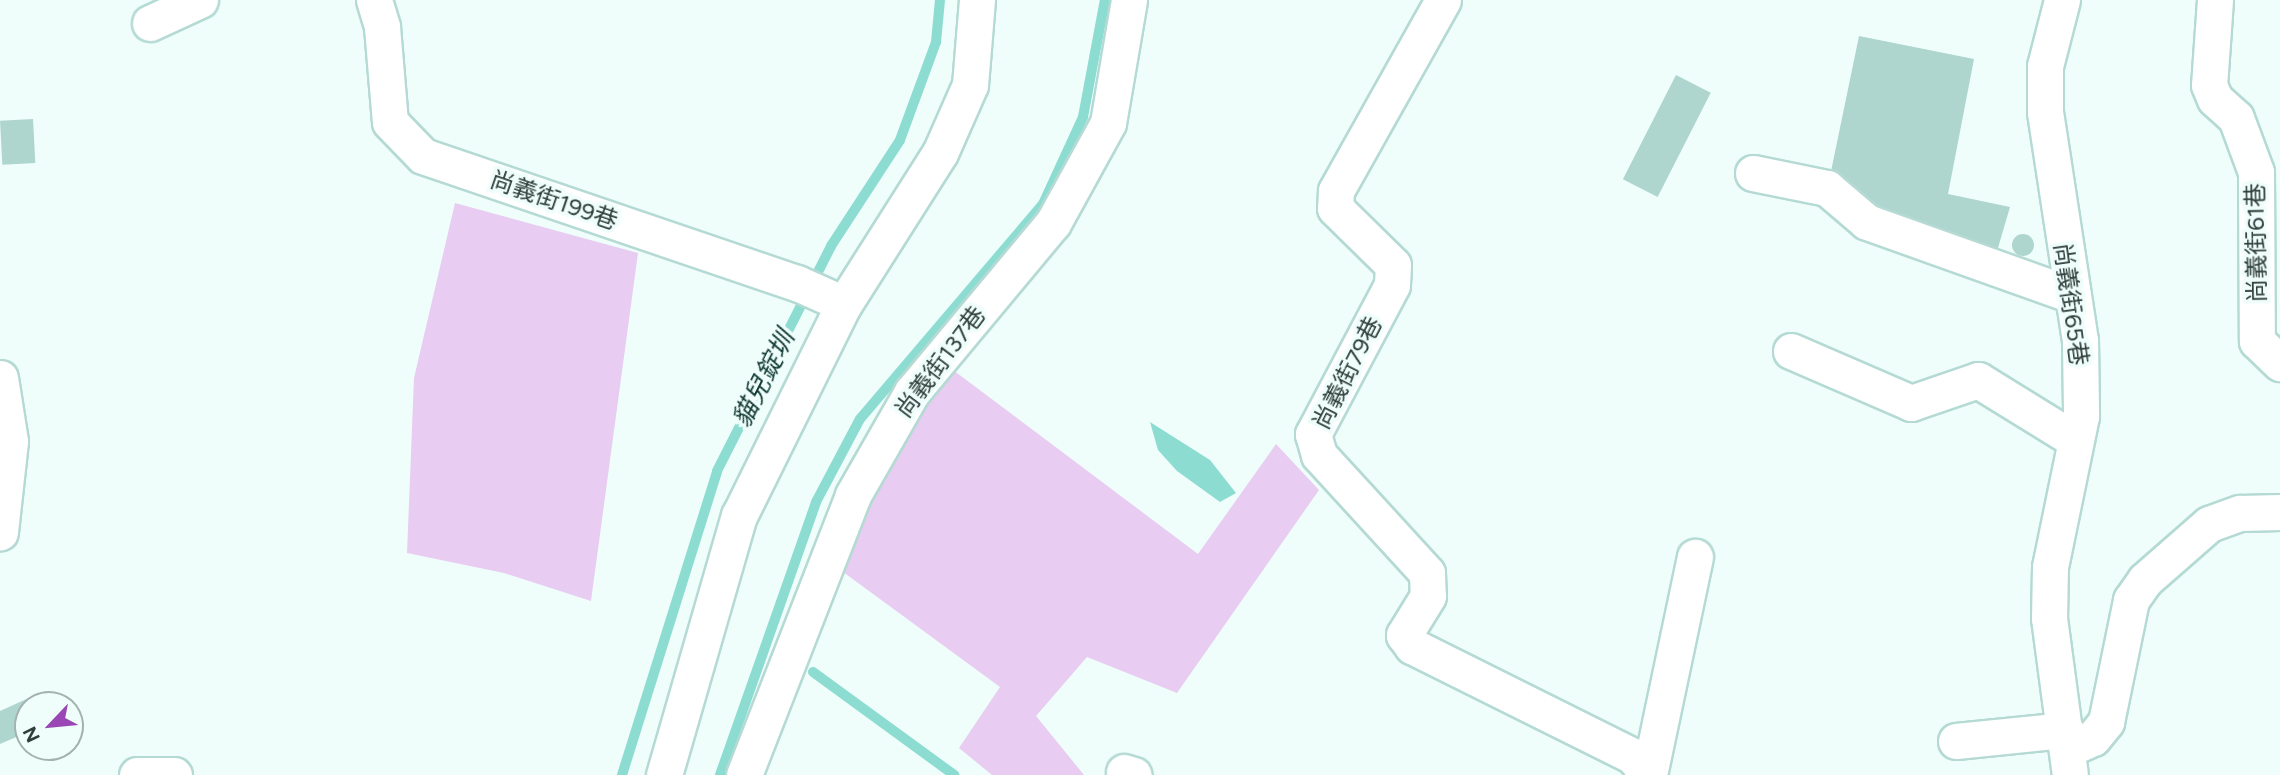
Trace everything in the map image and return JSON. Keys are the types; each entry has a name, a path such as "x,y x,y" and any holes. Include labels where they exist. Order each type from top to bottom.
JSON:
{"street":[{"name":"尚義街199巷","path":"374,0 382,27 390,122 423,156 797,283 844,304"},
{"path":"664,775 739,516 844,304 945,142 970,85 977,0"},
{"name":"尚義街137巷","path":"744,775 853,495 912,392 1053,223 1108,123 1129,0"},
{"name":"尚義街79巷","path":"1443,0 1336,191 1335,208 1393,265 1392,285 1313,434 1319,455 1427,573 1427,596 1404,635 1412,646 1633,755 1649,775"},
{"name":"尚義街65巷","path":"2062,0 2045,66 2045,112 2080,340 2081,416 2050,567 2049,618 2063,760"},
{"name":"尚義街61巷","path":"2215,0 2209,85 2215,99 2236,118 2256,172 2257,341 2280,363"},
{"path":"1753,173 1827,188 1867,222 2073,295"},
{"path":"1791,351 1911,404 1978,380 2075,440"},
{"path":"0,532 10,442 2,395"},
{"path":"1956,741 2063,760 2093,738 2106,722 2131,600 2145,580 2208,524 2240,513 2280,512"},
{"path":"1649,775 1695,557"},
{"path":"137,775 174,775"}],"shaded area":[{"path":"455,203 638,253 591,601 504,573 407,553 414,378"},
{"path":"945,364 1198,554 1276,444 1319,490 1177,693 1087,657 1036,716 1084,775 992,775 959,748 1000,687 839,569 863,483"}],"water":[{"path":"1150,422 1210,460 1236,493 1220,502 1177,471 1158,450"}],"building":[{"path":"1859,36 1974,59 1948,194 2010,207 1995,258 1898,227 1829,181"},
{"path":"1676,75 1711,93 1658,197 1623,179"},
{"path":"33,119 35,163 2,165 0,121"},
{"path":"2023,234 2031,237 2034,245 2031,253 2023,256 2015,253 2012,245 2015,237"},
{"path":"14,705 14,738 0,744 0,711"}],"waterway":[{"name":"貓兒錠圳","path":"622,775 717,471 831,246 900,140 936,42 940,0"},
{"path":"720,775 816,502 860,419 1043,204 1083,117 1105,0"},
{"path":"813,672 954,775"}]}
